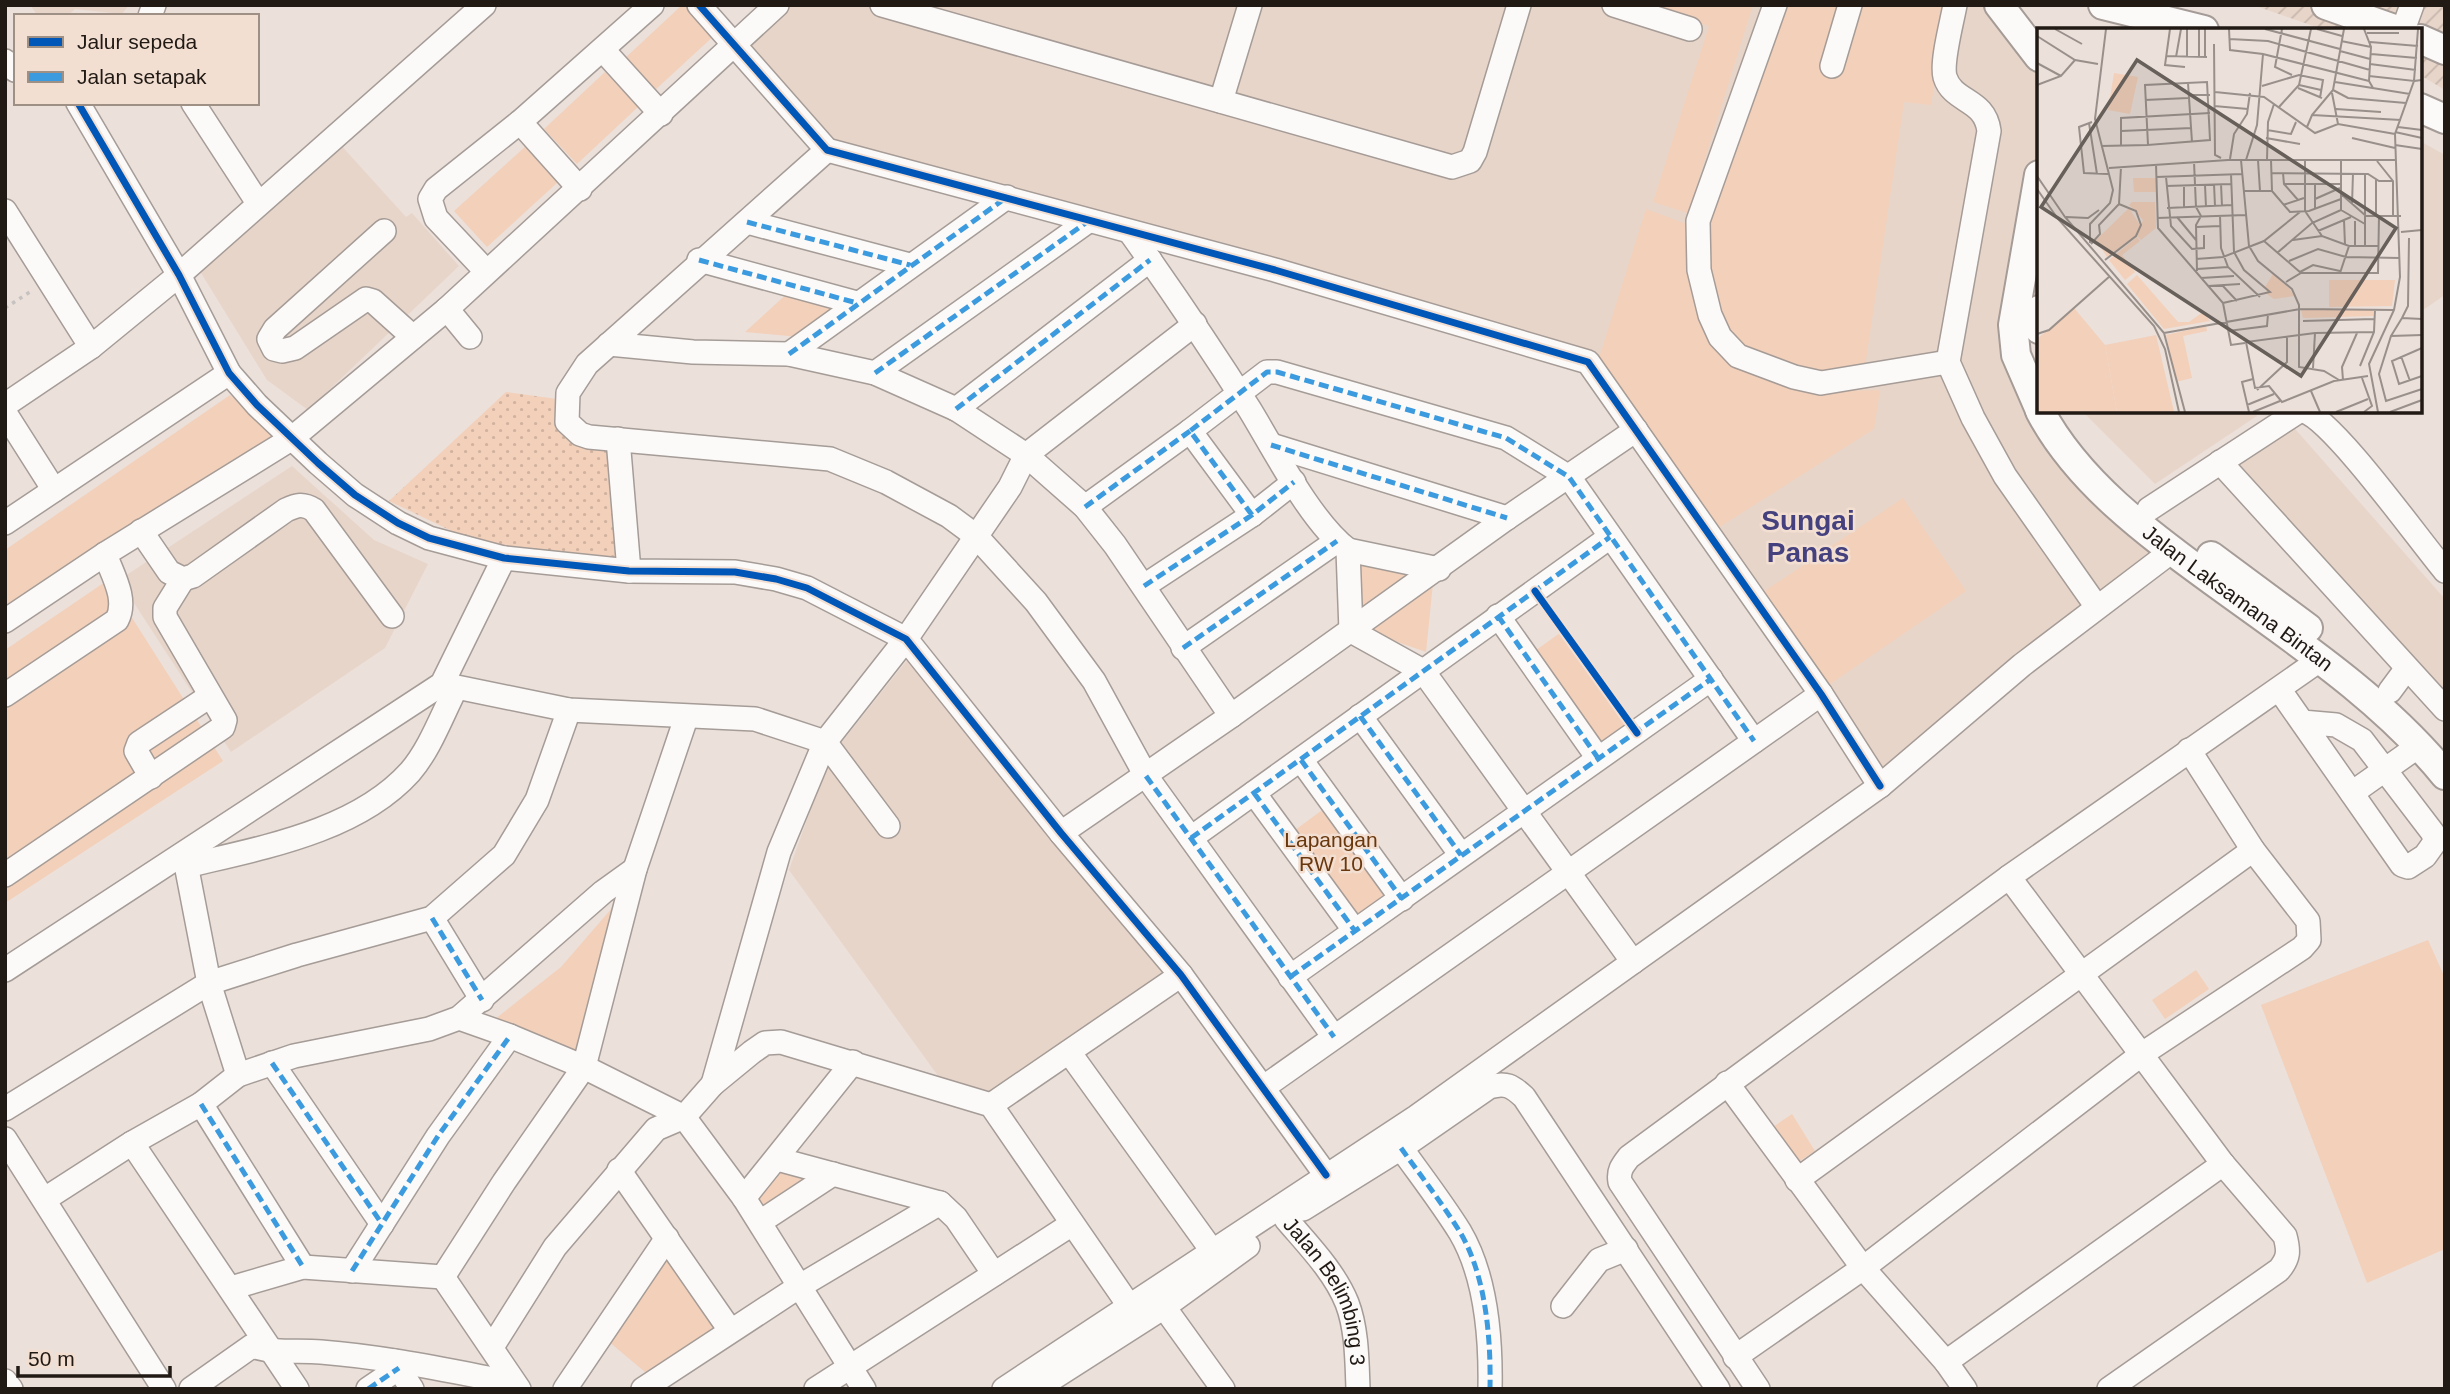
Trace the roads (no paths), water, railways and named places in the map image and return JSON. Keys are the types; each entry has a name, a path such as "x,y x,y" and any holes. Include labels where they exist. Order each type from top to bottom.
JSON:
{"main road":[{"path":"1999,5 2037,54"},
{"path":"2103,5 2196,28"},
{"path":"2326,5 2390,28"},
{"path":"2422,40 2445,50"},
{"path":"2422,109 2445,119"},
{"name":"Jalan Laksamana Bintan","path":"2037,187 2013,325 2016,355 2037,403"},
{"name":"Jalan Laksamana Bintan","path":"2042,413 2049,427 2094,482 2172,551 2321,659 2432,745"},
{"name":"Jalan Laksamana Bintan","path":"2062,413 2093,456 2149,509 2390,691 2432,745 2445,775"}],"street":[{"path":"5,405 91,347 179,275 484,5"},
{"path":"486,271 436,218 430,199 436,189 520,122 652,5"},
{"path":"699,5 827,150 1007,197 1087,222 1275,270 1583,360 1591,366 1821,694 1880,786"},
{"path":"5,621 141,531 291,439 447,309 778,5"},
{"path":"882,5 938,12 1221,101 1452,167 1470,161 1475,152 1519,5"},
{"path":"1221,101 1250,5"},
{"path":"1614,5 1690,29"},
{"path":"1775,5 1698,221 1699,270 1710,315 1720,337 1738,356 1794,377 1821,383 1948,362"},
{"path":"1832,66 1850,5"},
{"path":"1955,5 1944,74 1952,89 1980,108 1989,131 1948,362 1973,418 2005,476 2097,607"},
{"path":"2404,28 2412,5"},
{"path":"603,50 661,114"},
{"path":"194,105 258,203"},
{"path":"86,106 179,275 229,373 291,439 355,495 398,523 429,538 504,558 629,571 735,572 776,579 807,588 906,639 1061,833 1181,975 1326,1175"},
{"path":"520,122 580,189"},
{"path":"827,150 747,222 699,260 587,364 568,393 567,422 580,434 830,459 886,482 948,516 976,536 1036,602 1094,681 1146,776 1334,1037"},
{"path":"789,354 1007,197"},
{"path":"5,211 91,347"},
{"path":"747,222 910,265"},
{"path":"875,373 1087,222"},
{"path":"384,231 275,329 269,339 274,348 282,352 295,348 366,299 373,300 413,337"},
{"path":"1130,232 1195,324 1294,482 1343,545 1351,631"},
{"path":"699,260 858,303"},
{"path":"956,409 1150,260"},
{"path":"447,309 470,337"},
{"path":"713,1084 779,852 825,742 906,639 1010,487 1026,454 1195,324"},
{"path":"609,344 693,352 789,354 875,373 956,409 1026,454 1085,507 1144,586 1231,716"},
{"path":"1085,507 1267,372 1277,372 1506,438 1569,477 1755,741"},
{"path":"5,523 229,373"},
{"path":"5,413 54,490"},
{"path":"2149,509 2299,413"},
{"path":"2308,413 2314,415 2340,441 2445,570"},
{"path":"1061,833 1146,776 1507,518 1636,430"},
{"path":"1190,431 1252,515"},
{"path":"618,439 629,571"},
{"path":"1271,445 1507,518"},
{"path":"2220,461 2445,709"},
{"path":"1144,586 1252,515 1294,482"},
{"path":"7,870 150,778 223,727 225,720 165,617 165,608 183,579 192,576 286,510 298,505 307,506 392,617"},
{"path":"141,531 169,572 183,579"},
{"path":"1191,838 1610,537"},
{"path":"1183,648 1343,545 1439,569"},
{"path":"1036,1389 1289,1210 1326,1175 1416,1117 1880,786 1946,726 2172,551"},
{"path":"5,695 117,620 122,609 121,598 105,554"},
{"path":"185,859 310,835 395,786 421,756 504,558"},
{"path":"1499,616 1598,758"},
{"path":"1351,631 1423,671 1633,962"},
{"path":"1758,1389 1620,1182 1618,1174 1629,1157 2009,877 2321,659"},
{"path":"2390,691 2407,668"},
{"path":"1290,977 1711,680"},
{"path":"5,970 185,859 449,686 569,710 686,718 755,719 825,742 888,826"},
{"path":"2279,689 2302,722 2352,793 2402,865 2412,866 2425,856 2435,842 2433,834 2387,769 2350,730 2336,725 2302,722"},
{"path":"1264,1087 1821,694"},
{"path":"150,778 136,751 139,743 210,695"},
{"path":"5,1109 209,983 296,955 432,918 504,855 537,800 569,710"},
{"path":"1360,716 1461,855"},
{"path":"443,1278 504,1182 584,1067 635,869 686,718"},
{"path":"2352,793 2387,769 2432,745"},
{"path":"1735,1357 1863,1268 2142,1055 2302,948 2309,940 2308,921 2253,850 2189,750"},
{"path":"1301,760 1402,899"},
{"path":"1254,793 1355,930"},
{"path":"1797,1180 2253,850"},
{"path":"185,859 209,983 238,1074"},
{"path":"46,1199 132,1143 201,1104 238,1074 272,1063 429,1029 459,1018 603,892 635,869"},
{"path":"2009,877 2223,1164 2285,1236 2288,1259 2278,1270 2109,1389"},
{"path":"432,918 482,1000"},
{"path":"991,1105 1181,975"},
{"path":"459,1018 510,1035 584,1067 684,1117 761,1223 864,1389"},
{"path":"352,1270 438,1136 510,1035"},
{"path":"492,1347 555,1247 619,1170 656,1129 684,1117 713,1084 765,1043 781,1042 991,1105 1130,1307"},
{"path":"1069,1052 1213,1252"},
{"path":"744,1198 853,1062"},
{"path":"272,1063 382,1224"},
{"path":"1004,1389 1130,1307 1161,1298 1213,1252 1401,1148 1489,1087 1503,1083 1524,1097 1718,1389"},
{"path":"1727,1083 1863,1268 1954,1380 2223,1164"},
{"path":"201,1104 303,1267"},
{"path":"1401,1148 1416,1117"},
{"path":"5,1139 46,1199 164,1389"},
{"path":"132,1143 297,1389"},
{"path":"1401,1148 1461,1234 1475,1268 1487,1322 1490,1389"},
{"path":"777,1159 940,1203 956,1218 994,1275"},
{"path":"619,1170 730,1330"},
{"path":"761,1223 833,1174"},
{"path":"643,1389 800,1286 940,1203"},
{"name":"Jalan Belimbing 3","path":"1289,1210 1332,1274 1347,1304 1355,1341 1359,1389"},
{"path":"816,1389 1072,1224"},
{"path":"565,1389 667,1238"},
{"path":"1563,1306 1599,1260 1626,1249"},
{"path":"231,1288 303,1267 443,1278 516,1386"},
{"path":"1161,1298 1223,1389"},
{"path":"191,1389 252,1346 273,1353 321,1352 516,1386"},
{"path":"368,1389 396,1364"},
{"path":"396,1364 412,1389"},
{"path":"5,1381 10,1389"}],"district":[{"name":"Sungai Panas","path":"1808,536"}],"park label":[{"name":"Lapangan RW 10","path":"1331,852"}]}
